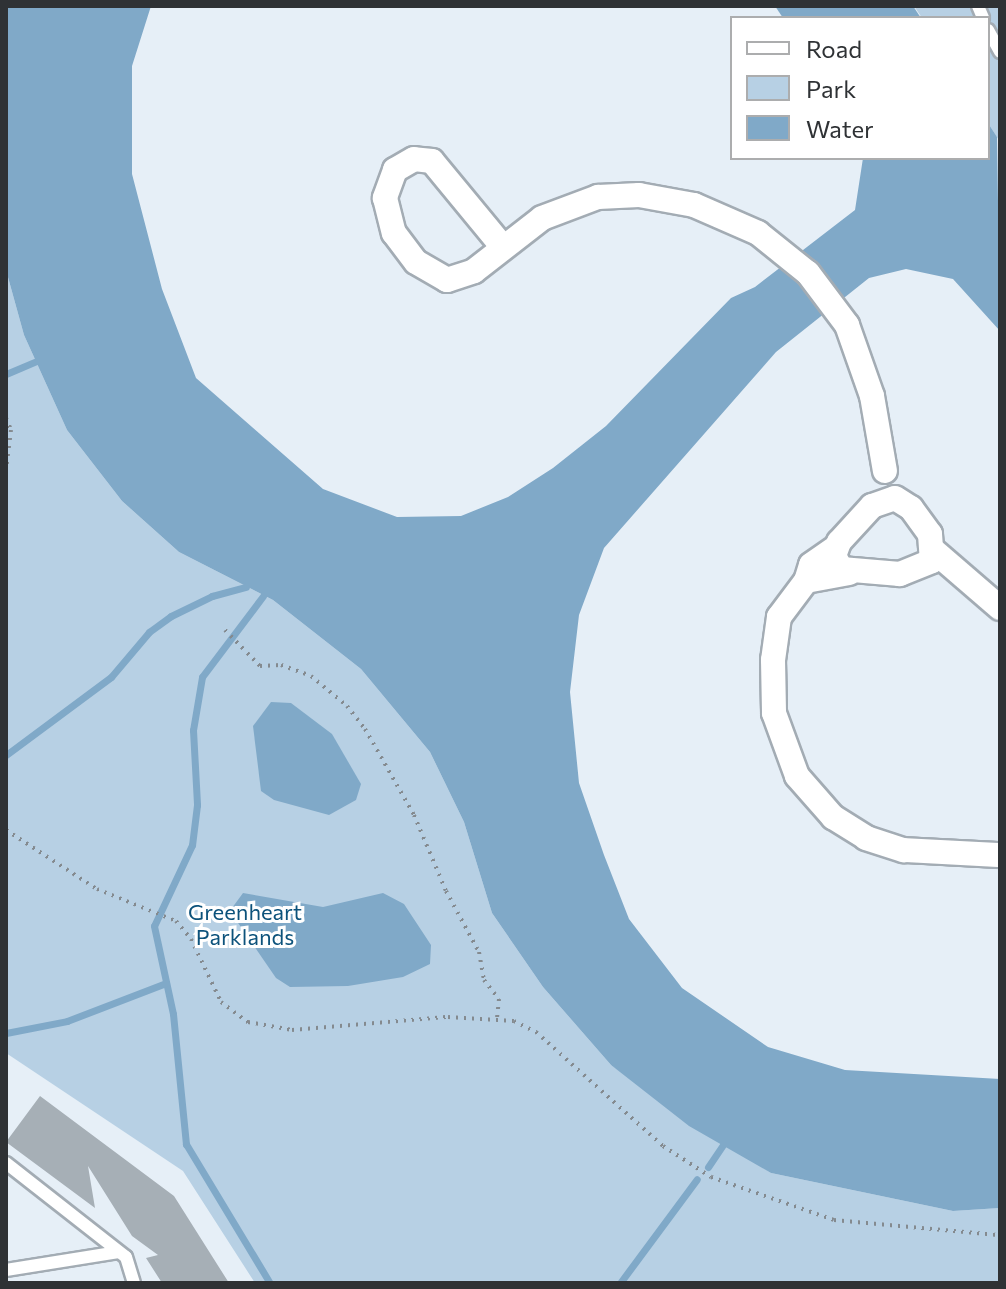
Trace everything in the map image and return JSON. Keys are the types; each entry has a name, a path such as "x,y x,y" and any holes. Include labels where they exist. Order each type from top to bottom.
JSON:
{"street":[{"path":"502,246 432,161 414,159 395,170 385,198 389,221 407,253 426,271 447,280 461,278 502,246 569,205 624,195 710,209 758,233 808,273 836,307 864,368 885,471 903,501 922,521 934,551 1000,608"},
{"path":"877,502 875,491 885,471"},
{"path":"903,501 889,497 877,502 835,548 811,565 806,581 779,617 773,660 774,713 797,776 833,817 866,838 904,850 1000,855"},
{"path":"835,548 835,560 849,573"},
{"path":"806,581 849,573 911,573 929,564 934,551"}],"lane":[{"path":"990,34 1000,52"},
{"path":"6,1163 119,1252 134,1283"},
{"path":"6,1270 119,1252"}],"path":[{"path":"6,418 11,430 6,468"},
{"path":"225,630 260,666 281,665 311,676 347,706 365,729 414,815 446,891 479,952 484,980 499,999 497,1018"},
{"path":"6,830 97,889 167,916 191,939 221,1002 248,1022 270,1029 497,1018 536,1032 651,1136 711,1177 834,1220 1000,1235"}],"green space":[{"path":"914,6 1000,6 1000,142 990,126 990,16 921,16"},
{"name":"Greenheart Parklands","path":"6,270 24,335 67,430 122,501 179,552 273,600 361,669 430,752 464,822 492,913 543,987 611,1065 771,1173 953,1211 1000,1208 1000,1283 255,1283 183,1171 6,1053"}],"water":[{"path":"6,6 151,6 132,66 132,174 162,289 196,378 323,489 397,517 461,516 508,497 553,468 606,426 731,298 755,287 855,210 863,160 990,160 990,126 997,137 1000,331 953,279 906,269 869,278 776,352 604,548 579,615 570,692 579,783 604,855 629,919 682,988 768,1047 845,1070 1000,1079 1000,1208 953,1211 771,1173 689,1126 611,1065 543,987 492,913 464,822 430,752 361,669 273,600 179,552 122,501 67,430 24,335 6,270"},
{"path":"775,6 913,6 920,16 782,16"},
{"path":"271,702 291,703 332,734 361,784 356,800 329,815 274,800 261,791 253,726"},
{"path":"243,893 323,907 383,893 404,904 431,945 430,964 403,977 348,986 290,987 276,978 236,920 232,908"}],"building":[{"path":"40,1096 174,1196 229,1283 162,1283 146,1258 158,1255 132,1236 88,1166 95,1208 6,1142"}],"waterway":[{"path":"6,374 36,361"},
{"path":"6,755 111,677 149,632 171,616 212,596 246,587"},
{"path":"263,596 202,677 193,730 197,805 192,845 154,926 173,1014 186,1144 270,1283"},
{"path":"6,1033 67,1021 166,983"},
{"path":"708,1167 723,1145"},
{"path":"620,1283 697,1179"}]}
